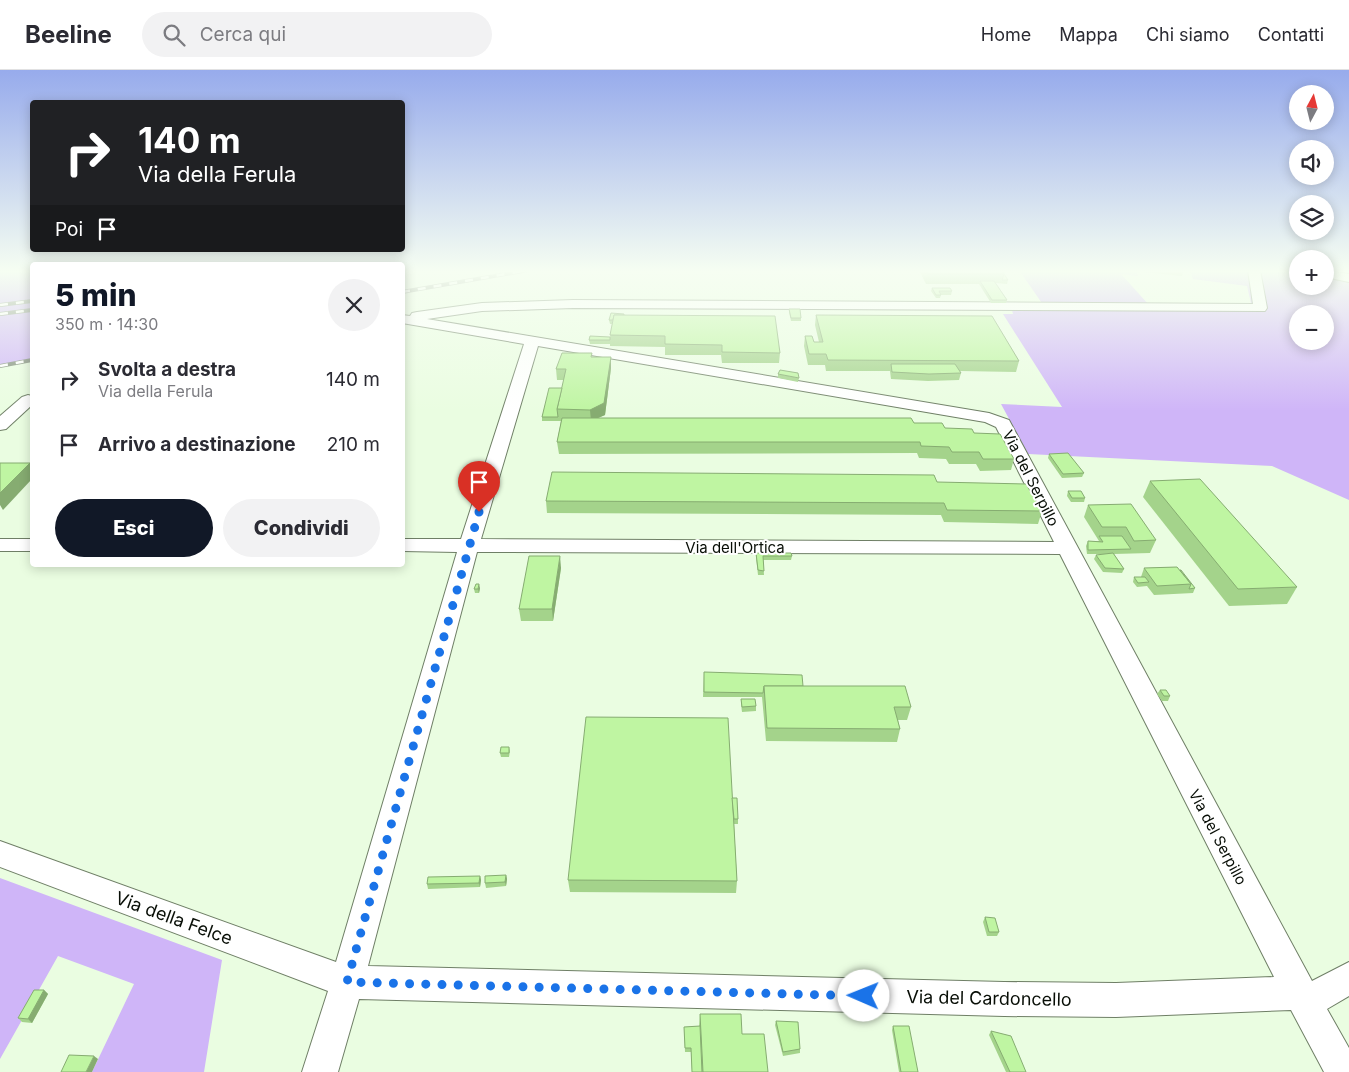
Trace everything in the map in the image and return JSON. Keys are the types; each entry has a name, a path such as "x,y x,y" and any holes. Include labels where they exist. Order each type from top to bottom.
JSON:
{"street":[{"name":"Via del Serpillo","path":"405,319 998,421 1003,424 1343,1072"},
{"path":"320,1072 469,545 532,342"},
{"path":"0,408 30,399"},
{"path":"0,425 30,399"},
{"path":"0,545 30,545"},
{"name":"Via dell'Ortica","path":"405,545 1068,548"},
{"name":"Via della Felce","path":"0,854 347,982"},
{"path":"1303,998 1349,978"},
{"name":"Via del Cardoncello","path":"347,982 1004,999 1303,998"}],"shaded area":[{"path":"0,317 30,317 30,359 0,365"},
{"path":"1005,317 1289,317 1289,350 1334,350 1334,317 1349,317 1349,500 1272,466 1028,454 1001,404 1062,407"},
{"path":"0,878 222,960 204,1072 92,1072 134,984 58,956 0,1059"}],"building":[{"path":"614,317 775,317 780,353 722,352 722,345 665,344 665,336 610,335"},
{"path":"816,317 992,317 1019,361 828,360 826,354 809,354 805,336 812,336 814,342 823,342"},
{"path":"590,336 610,337 610,340 589,340"},
{"path":"562,353 592,353 591,357 611,357 604,403 590,410 557,409 566,369 556,369"},
{"path":"891,364 955,364 961,373 892,372"},
{"path":"780,370 798,373 799,378 778,374"},
{"path":"549,388 562,388 557,409 558,417 542,417"},
{"path":"562,418 911,418 914,423 942,423 945,428 972,429 974,433 1000,434 1014,459 983,459 979,452 952,452 949,447 921,446 920,442 557,442"},
{"path":"1068,453 1084,473 1063,474 1049,454"},
{"path":"0,463 30,463 0,493"},
{"path":"552,472 934,475 937,482 1026,484 1042,511 947,510 944,503 546,501"},
{"path":"1200,479 1297,587 1238,589 1150,481"},
{"path":"1068,491 1081,491 1085,498 1072,498"},
{"path":"1131,504 1156,540 1134,541 1126,527 1102,527 1088,505"},
{"path":"1099,536 1122,536 1131,549 1088,550 1088,541 1103,542"},
{"path":"756,553 791,553 792,556 763,556 764,571 758,570"},
{"path":"1113,553 1124,569 1105,568 1096,555"},
{"path":"529,556 560,556 552,609 519,609"},
{"path":"1177,567 1191,584 1157,586 1144,568"},
{"path":"1180,570 1195,588 1189,589 1191,584"},
{"path":"1134,577 1145,577 1149,582 1138,583"},
{"path":"476,584 479,584 478,589 474,589"},
{"path":"704,672 802,675 803,686 764,686 763,693 704,692"},
{"path":"764,686 905,686 911,707 894,707 900,729 767,728"},
{"path":"1160,690 1166,690 1170,696 1164,696"},
{"path":"741,699 755,699 756,706 742,707"},
{"path":"586,717 728,718 737,881 568,880"},
{"path":"501,747 509,747 509,753 500,753"},
{"path":"732,798 737,798 738,819 734,819"},
{"path":"506,875 505,882 485,883 485,876"},
{"path":"480,876 479,883 427,884 428,877"},
{"path":"985,917 995,918 999,932 989,932"},
{"path":"34,990 44,990 28,1019 18,1018"},
{"path":"700,1014 741,1014 742,1034 764,1034 768,1072 703,1072"},
{"path":"776,1021 798,1022 800,1049 783,1052"},
{"path":"700,1026 702,1072 692,1072 691,1048 685,1048 684,1027"},
{"path":"893,1026 909,1026 918,1072 901,1072"},
{"path":"991,1031 1011,1036 1026,1072 1010,1072"},
{"path":"69,1055 94,1056 86,1072 61,1072"}],"railway":[{"path":"0,366 30,360"}],"route":[{"path":"479,512 347,982 864,996"}]}
